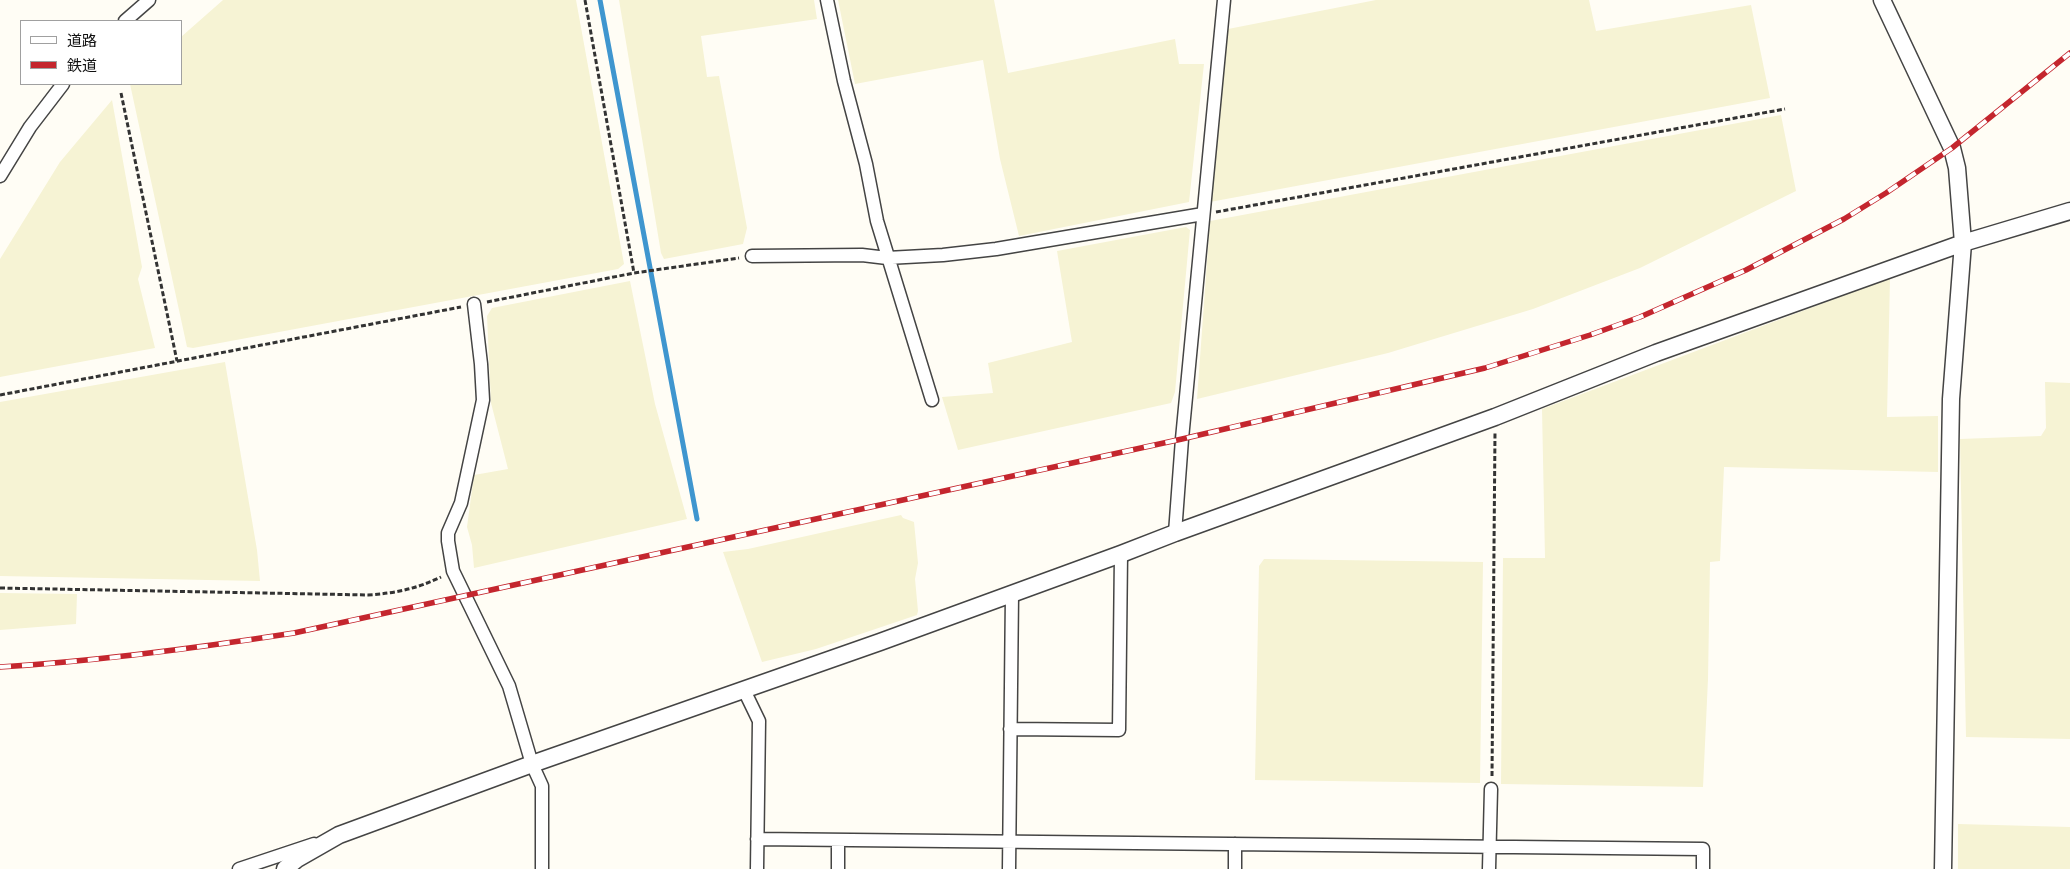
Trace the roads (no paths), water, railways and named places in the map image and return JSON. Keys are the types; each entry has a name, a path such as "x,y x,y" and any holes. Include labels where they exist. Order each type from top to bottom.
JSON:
{"street":[{"path":"126,20 150,0"},
{"path":"827,0 844,82 866,164 876,221 932,400"},
{"path":"1175,533 1182,439 1224,0"},
{"path":"1882,0 1952,148 1957,168 1963,243 1951,399 1943,869"},
{"path":"0,176 30,126 62,85"},
{"path":"239,869 338,836 532,764 1012,594 1175,533 1495,418 1656,353 1963,243 2070,211"},
{"path":"752,256 862,255 887,258 943,256 996,249 1203,214"},
{"path":"474,304 483,400 460,504 448,533 453,571 509,686 532,764 542,786 542,869"},
{"path":"1010,729 1119,730 1121,554"},
{"path":"1009,869 1012,594"},
{"path":"744,690 759,721 757,869"},
{"path":"1489,869 1491,789"},
{"path":"285,869 297,859 338,836"},
{"path":"757,839 1703,849 1702,869"},
{"path":"838,840 838,869"},
{"path":"1235,844 1235,869"}],"waterway":[{"path":"600,0 697,519"}],"railway":[{"path":"0,667 148,653 294,633 1182,439 1485,368 1640,317 1746,270 1844,219 1952,148 2070,53"}]}
